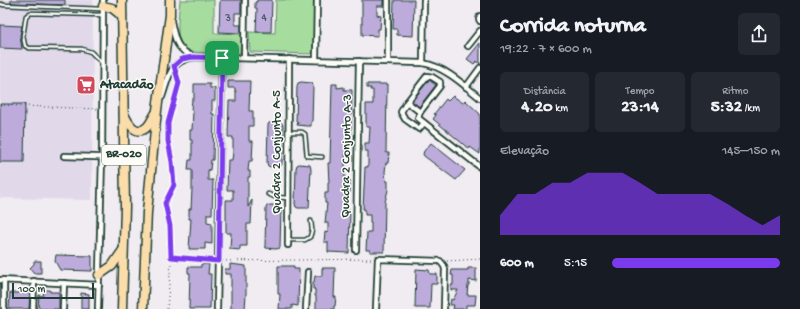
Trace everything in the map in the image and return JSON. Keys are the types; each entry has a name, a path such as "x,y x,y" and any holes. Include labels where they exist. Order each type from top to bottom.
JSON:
{"highway":[{"name":"BR-020","path":"122,0 124,158 124,249 122,309"},
{"name":"BR-020","path":"143,309 147,212 157,110 170,15 170,0"},
{"path":"102,3 112,8 122,16"},
{"path":"123,112 132,128 138,130 148,126 157,110"},
{"path":"99,275 112,266 124,249"}],"street":[{"path":"244,58 245,0"},
{"path":"316,60 317,0"},
{"path":"388,0 388,62"},
{"path":"423,63 424,0"},
{"path":"98,309 102,158 102,3"},
{"path":"170,15 177,44 182,51 193,57"},
{"path":"480,16 480,21"},
{"path":"468,46 480,31"},
{"path":"157,110 172,68 182,59 193,57 423,63 432,65 442,70 480,98"},
{"path":"217,309 222,58"},
{"name":"Quadra 2 Conjunto A-5","path":"288,242 289,59"},
{"name":"Quadra 2 Conjunto A-3","path":"356,250 359,61"},
{"path":"466,87 480,68"},
{"path":"424,123 419,129 402,116 401,112 427,76 440,82 440,86 420,112 418,118 480,167"},
{"path":"407,102 420,112"},
{"path":"64,156 124,158"},
{"path":"376,309 378,259 440,261 446,269 444,309"},
{"path":"306,309 308,272"},
{"path":"4,309 2,280 99,285"},
{"path":"33,309 34,282"},
{"path":"63,309 64,283"}],"lane":[{"path":"0,4 102,3"},
{"path":"102,64 91,52 82,49 29,48 25,46 23,36 26,16 30,13 103,15"},
{"path":"288,132 302,132 305,134 307,139 307,156 322,156"},
{"path":"268,194 275,197 288,198"},
{"path":"288,242 305,240 310,237 312,230 311,221"},
{"path":"171,257 219,258"}],"path":[{"path":"167,309 171,277 171,257 170,226 165,203 174,185 168,141 168,123 179,83 174,66"},
{"path":"0,105 102,109"},
{"path":"219,258 378,259"},
{"path":"440,261 480,259"}],"shaded area":[{"path":"0,0 93,0 92,200 0,198"}],"green space":[{"path":"180,0 214,0 214,33 241,34 242,50 240,53 191,52 185,49 181,44 178,30"},
{"path":"276,0 314,0 313,51 311,54 250,52 249,32 275,33"}],"building":[{"path":"11,0 65,0 65,5 11,3"},
{"path":"220,0 241,0 241,13 235,13 235,23 236,25 241,25 241,32 219,32"},
{"path":"257,0 272,0 271,32 256,32 257,8 255,8 255,2 257,2"},
{"path":"362,0 383,0 383,6 377,6 377,15 381,16 378,36 362,35"},
{"path":"394,0 414,0 413,36 397,35 397,29 393,29"},
{"path":"0,25 22,26 20,36 22,49 0,48"},
{"path":"480,43 480,64 477,61 474,64 467,59"},
{"path":"429,80 436,85 419,107 412,101"},
{"path":"228,81 250,81 249,111 253,111 253,126 249,126 249,141 253,141 252,161 249,161 248,171 250,171 250,177 248,177 248,207 252,200 251,224 247,224 247,246 240,246 240,250 230,249 231,233 226,233 226,200 233,200 233,190 227,190 228,160 232,160 233,152 233,137 228,137 229,101 236,101 235,88 228,88"},
{"path":"298,83 312,83 313,86 311,126 297,125 298,122 296,122 297,86"},
{"path":"194,84 210,84 210,88 215,88 215,101 212,101 212,114 214,114 213,160 211,160 210,170 208,170 208,180 213,180 212,214 207,214 207,222 212,223 212,244 205,243 205,249 189,249 191,219 189,219 189,209 191,209 192,170 188,170 189,160 192,160 192,140 190,140 190,130 192,130 193,111 191,110 192,99 194,99"},
{"path":"332,84 337,84 337,88 344,87 344,90 352,90 351,144 346,144 345,166 345,180 350,180 350,193 344,193 345,210 350,210 349,253 328,252 328,242 324,242 325,232 328,233 328,223 325,223 327,203 325,203 325,193 328,193 329,183 328,163 330,163"},
{"path":"367,84 387,84 386,153 389,153 385,172 386,181 388,181 388,190 385,202 384,252 370,252 370,250 366,250 367,232 371,232 371,222 370,215 365,215 365,209 363,209 365,167 368,167 368,151 365,151 365,143 369,143 370,127 366,127 366,104 373,104 373,90 370,90 371,88 367,88"},
{"path":"453,96 463,103 465,100 480,114 480,154 470,147 469,149 433,119 436,115 434,114 446,99 448,101"},
{"path":"0,104 25,104 24,162 0,162"},
{"path":"269,123 282,123 283,126 282,164 281,166 271,167 268,166 267,163 268,125"},
{"path":"431,143 465,170 456,180 424,156 424,151"},
{"path":"299,164 310,165 311,169 309,208 298,208 295,204 296,168"},
{"path":"270,205 277,205 281,209 280,248 276,249 266,248 265,245 266,208"},
{"path":"56,255 92,256 92,271 60,270 55,261"},
{"path":"34,261 41,261 41,273 34,273 30,268 34,264"},
{"path":"201,264 209,264 208,274 211,274 210,309 189,309 190,273 188,273 188,267 201,267"},
{"path":"230,264 246,266 245,309 231,309 231,274 225,274 225,269 230,269"},
{"path":"278,266 294,266 294,269 299,269 298,306 292,305 292,309 279,309 280,294 278,294"},
{"path":"322,268 335,268 334,297 336,297 334,309 316,309 316,296 315,289 313,289 313,282 315,276 322,276"},
{"path":"468,268 476,268 476,281 469,280 467,295 476,295 475,305 466,305 466,308 464,309 453,309 454,305 450,305 451,299 453,300 458,290 451,290 451,285 453,285 453,275 451,275 452,270 468,270"},
{"path":"416,269 429,270 430,274 437,274 437,284 431,284 430,308 415,308"},
{"path":"44,290 59,292 59,309 38,307 39,295 43,296"},
{"path":"10,293 30,293 29,309 9,309"},
{"path":"81,293 89,294 89,309 81,309"}],"place":[{"name":"Atacadão","path":"86,85"}],"route":[{"path":"193,57 222,58 219,261 171,257 170,226 165,203 174,185 168,141 168,123 179,83 174,66 182,59 193,57"}]}
